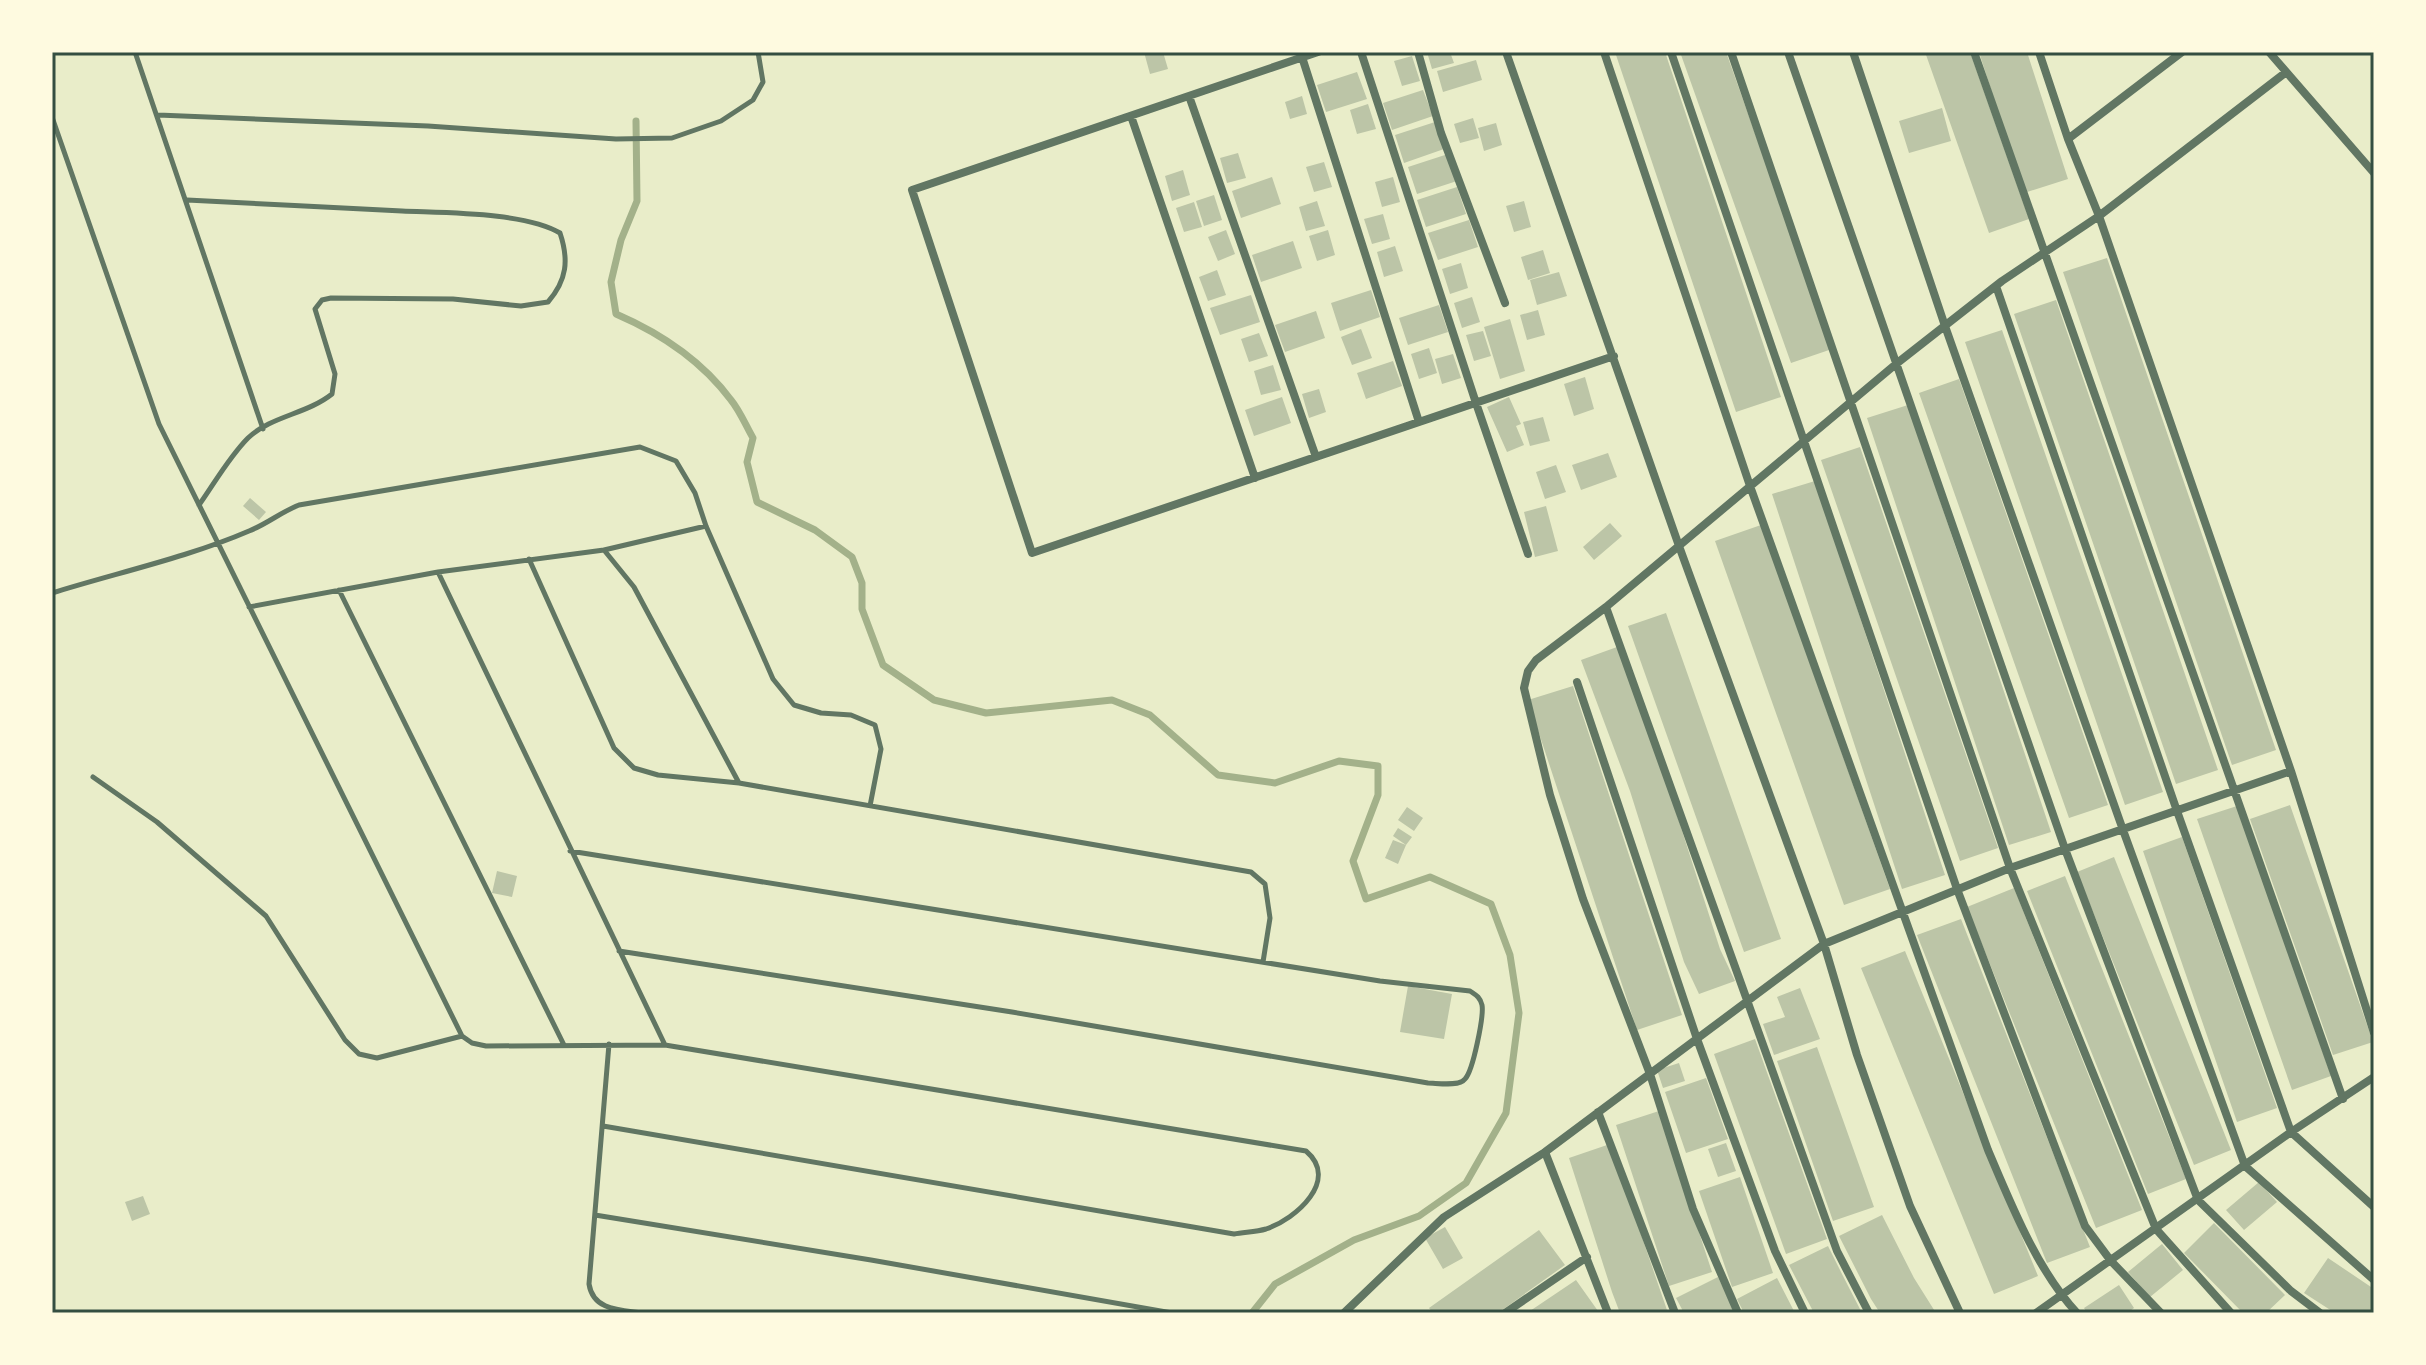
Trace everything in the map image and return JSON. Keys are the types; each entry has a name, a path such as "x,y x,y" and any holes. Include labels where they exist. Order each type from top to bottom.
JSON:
{"street":[{"path":"1318,52 912,190 1032,553 1614,356"},
{"path":"1361,52 1528,554"},
{"path":"1418,52 1441,133 1505,303"},
{"path":"1506,52 1679,546 1824,944 1857,1055 1910,1206 1960,1313"},
{"path":"1604,52 1750,486 1988,1150 2014,1209 2061,1296 2077,1313"},
{"path":"1671,52 1803,442 1915,758 1957,889 2085,1226 2111,1261 2161,1313"},
{"path":"1731,52 2010,868 2156,1229 2231,1313"},
{"path":"1788,52 2065,849 2198,1200 2291,1291 2320,1313"},
{"path":"1853,52 1945,326 2245,1166 2374,1280"},
{"path":"1974,52 2343,1099"},
{"path":"2039,52 2291,771 2374,1033"},
{"path":"2068,139 2182,52"},
{"path":"2269,52 2374,173"},
{"path":"1302,57 1419,422"},
{"path":"1738,1313 1693,1209 1650,1074 1583,899 1550,795 1524,688 1528,671 1536,660 1606,607 1896,364 1996,286 2099,216 2285,73"},
{"path":"1189,96 1316,457"},
{"path":"1131,116 1255,478"},
{"path":"1996,286 2291,1132 2374,1207"},
{"path":"1606,607 1837,1251 1869,1313"},
{"path":"1577,682 1697,1039 1775,1251 1805,1313"},
{"path":"1344,1313 1444,1217 1545,1152 1824,944 2010,868 2291,771"},
{"path":"2036,1313 2291,1132 2374,1077"},
{"path":"1598,1112 1675,1313"},
{"path":"1545,1152 1608,1313"},
{"path":"1505,1313 1587,1257"}],"lane":[{"path":"135,52 263,429"},
{"path":"158,115 428,126 616,139 672,138 721,121 753,100 763,82 758,52"},
{"path":"52,117 159,424 462,1036 472,1043 486,1046 665,1045 1306,1151 1316,1159 1321,1174 1316,1189 1294,1213 1266,1229 1234,1234 603,1126"},
{"path":"187,200 497,217 548,226 560,233 566,267 559,290 548,302 521,306 453,299 322,300 315,309 335,374 332,394 321,403 282,418 249,437 199,505"},
{"path":"52,593 217,543 250,531 299,505 640,447 676,461 695,493 706,526 773,679 794,705 821,713 851,715 875,725 881,749 870,806"},
{"path":"249,607 438,572 604,550 706,526"},
{"path":"604,550 634,587 739,783"},
{"path":"529,559 614,748 634,768 658,775 739,783 1251,872 1265,884 1270,918 1263,962"},
{"path":"438,572 665,1045"},
{"path":"339,590 564,1045"},
{"path":"93,777 157,822 266,916 345,1040 359,1054 377,1058 462,1036"},
{"path":"570,851 1380,981 1470,991 1480,999 1483,1009 1466,1079 1460,1083 1428,1083 996,1010 619,951"},
{"path":"609,1044 589,1284 591,1295 601,1305 641,1313"},
{"path":"595,1215 1172,1313"}],"building":[{"path":"1144,52 1163,52 1168,69 1150,74"},
{"path":"1427,52 1450,52 1454,63 1432,69"},
{"path":"1615,52 1665,52 1781,397 1736,412"},
{"path":"1680,52 1726,52 1832,349 1791,363"},
{"path":"1925,52 1970,52 2029,219 1989,233"},
{"path":"1979,52 2027,52 2068,179 2024,193"},
{"path":"1412,56 1420,81 1402,86 1394,61"},
{"path":"1476,60 1482,80 1443,92 1437,71"},
{"path":"1357,72 1367,99 1326,112 1317,85"},
{"path":"1423,90 1433,116 1392,130 1383,103"},
{"path":"1302,96 1307,114 1290,119 1285,102"},
{"path":"1368,104 1376,129 1357,134 1350,110"},
{"path":"1942,108 1951,141 1909,153 1899,121"},
{"path":"1473,118 1479,138 1460,143 1454,124"},
{"path":"1435,122 1444,149 1404,163 1395,135"},
{"path":"1496,123 1502,145 1484,151 1478,128"},
{"path":"1238,153 1246,178 1227,183 1220,158"},
{"path":"1448,154 1457,181 1417,194 1408,167"},
{"path":"1324,162 1332,187 1314,192 1306,167"},
{"path":"1183,170 1190,195 1172,201 1165,176"},
{"path":"1272,177 1281,204 1241,218 1232,191"},
{"path":"1393,177 1400,202 1382,207 1375,182"},
{"path":"1457,187 1466,214 1426,227 1417,200"},
{"path":"1214,195 1222,220 1204,226 1196,201"},
{"path":"1317,201 1325,226 1306,231 1299,207"},
{"path":"1524,201 1531,227 1514,232 1506,206"},
{"path":"1194,202 1202,227 1184,232 1176,208"},
{"path":"1383,214 1390,239 1372,244 1364,219"},
{"path":"1469,220 1478,247 1438,260 1428,233"},
{"path":"1226,230 1235,254 1218,261 1208,237"},
{"path":"1328,230 1335,255 1317,261 1309,236"},
{"path":"1293,241 1302,268 1261,282 1252,255"},
{"path":"1395,246 1403,271 1384,277 1377,252"},
{"path":"1543,250 1550,273 1528,280 1521,257"},
{"path":"2107,258 2276,750 2232,765 2063,272"},
{"path":"1461,263 1468,288 1450,294 1442,269"},
{"path":"1217,270 1226,295 1208,301 1199,277"},
{"path":"1559,272 1567,296 1537,305 1530,280"},
{"path":"1371,290 1380,317 1340,331 1331,303"},
{"path":"1251,295 1260,322 1220,335 1210,308"},
{"path":"1472,297 1480,322 1462,328 1454,303"},
{"path":"2056,300 2218,770 2176,784 2014,314"},
{"path":"1439,305 1448,332 1408,345 1399,318"},
{"path":"1538,310 1545,335 1527,340 1520,315"},
{"path":"1316,311 1325,338 1285,352 1275,325"},
{"path":"1510,319 1525,371 1500,379 1484,327"},
{"path":"1361,329 1372,358 1352,365 1341,337"},
{"path":"2002,330 2163,792 2125,805 1965,342"},
{"path":"1483,331 1491,356 1474,361 1466,335"},
{"path":"1259,333 1268,356 1249,362 1241,339"},
{"path":"1429,348 1437,373 1419,379 1411,354"},
{"path":"1453,354 1461,378 1442,384 1435,359"},
{"path":"1393,361 1402,386 1366,399 1357,373"},
{"path":"1273,365 1281,390 1261,395 1254,371"},
{"path":"1585,377 1594,409 1574,416 1564,384"},
{"path":"1959,379 2108,805 2069,818 1919,393"},
{"path":"1319,389 1326,412 1309,418 1302,394"},
{"path":"1282,397 1291,423 1254,436 1245,410"},
{"path":"1509,397 1521,424 1516,426 1524,445 1507,452 1487,407"},
{"path":"1908,405 2051,832 2009,845 1867,418"},
{"path":"1543,417 1550,441 1530,446 1523,422"},
{"path":"1860,447 1998,848 1960,861 1821,460"},
{"path":"1608,453 1617,477 1581,490 1572,465"},
{"path":"1556,465 1566,492 1545,499 1536,472"},
{"path":"1815,481 1945,875 1902,889 1772,494"},
{"path":"250,498 266,512 259,520 243,506"},
{"path":"1546,506 1558,551 1535,557 1524,512"},
{"path":"1610,523 1622,536 1594,560 1583,547"},
{"path":"1761,525 1890,889 1844,905 1715,541"},
{"path":"1666,613 1781,939 1744,952 1628,626"},
{"path":"1617,647 1665,778 1720,949 1735,981 1699,994 1684,962 1630,791 1581,660"},
{"path":"1573,686 1682,1015 1637,1030 1528,700"},
{"path":"2290,805 2373,1042 2333,1055 2250,819"},
{"path":"2237,806 2331,1076 2292,1090 2197,819"},
{"path":"1407,807 1423,818 1414,831 1398,820"},
{"path":"1398,828 1412,837 1406,845 1393,836"},
{"path":"2182,837 2277,1108 2237,1122 2143,851"},
{"path":"1393,840 1406,845 1398,864 1385,858"},
{"path":"2114,857 2231,1150 2194,1165 2077,872"},
{"path":"497,871 517,876 512,897 492,893"},
{"path":"2065,876 2186,1179 2148,1194 2027,891"},
{"path":"2014,888 2142,1210 2096,1228 1967,907"},
{"path":"1961,919 2090,1247 2047,1263 1917,935"},
{"path":"1905,951 2038,1276 1994,1294 1861,968"},
{"path":"1408,986 1452,994 1444,1039 1400,1032"},
{"path":"1800,988 1820,1039 1774,1055 1763,1024 1785,1017 1777,997"},
{"path":"1755,1039 1827,1239 1786,1254 1714,1054"},
{"path":"1817,1047 1874,1207 1833,1221 1777,1061"},
{"path":"1679,1063 1685,1081 1663,1088 1657,1070"},
{"path":"1706,1078 1728,1139 1686,1153 1665,1092"},
{"path":"1659,1111 1712,1272 1669,1286 1616,1125"},
{"path":"1726,1143 1736,1171 1718,1177 1708,1149"},
{"path":"1610,1144 1668,1313 1620,1313 1612,1292 1569,1158"},
{"path":"1740,1177 1773,1273 1732,1287 1699,1191"},
{"path":"2259,1182 2277,1202 2244,1230 2226,1210"},
{"path":"143,1196 150,1214 132,1221 125,1202"},
{"path":"1882,1215 1936,1313 1880,1313 1871,1299 1839,1236"},
{"path":"2214,1223 2285,1295 2266,1313 2243,1313 2184,1253"},
{"path":"1445,1227 1463,1258 1443,1269 1425,1238"},
{"path":"1539,1230 1565,1265 1498,1313 1433,1313 1429,1308"},
{"path":"2162,1244 2183,1270 2150,1297 2128,1272"},
{"path":"1828,1246 1862,1313 1814,1313 1789,1265"},
{"path":"2328,1258 2374,1289 2374,1313 2335,1313 2304,1293"},
{"path":"1718,1277 1735,1313 1684,1313 1676,1298"},
{"path":"1777,1278 1795,1313 1744,1313 1737,1299"},
{"path":"1576,1280 1598,1311 1527,1313"},
{"path":"2119,1285 2134,1308 2127,1313 2087,1313 2084,1308"}],"waterway":[{"path":"636,121 637,201 621,240 611,282 616,314 679,350 707,373 734,404 753,438 747,462 757,502 815,530 852,557 862,583 862,609 883,665 934,700 986,713 1112,700 1150,715 1218,775 1275,783 1339,761 1378,766 1378,795 1353,861 1366,899 1430,877 1491,904 1510,955 1519,1013 1506,1113 1466,1183 1419,1216 1354,1240 1275,1284 1252,1313"}]}
